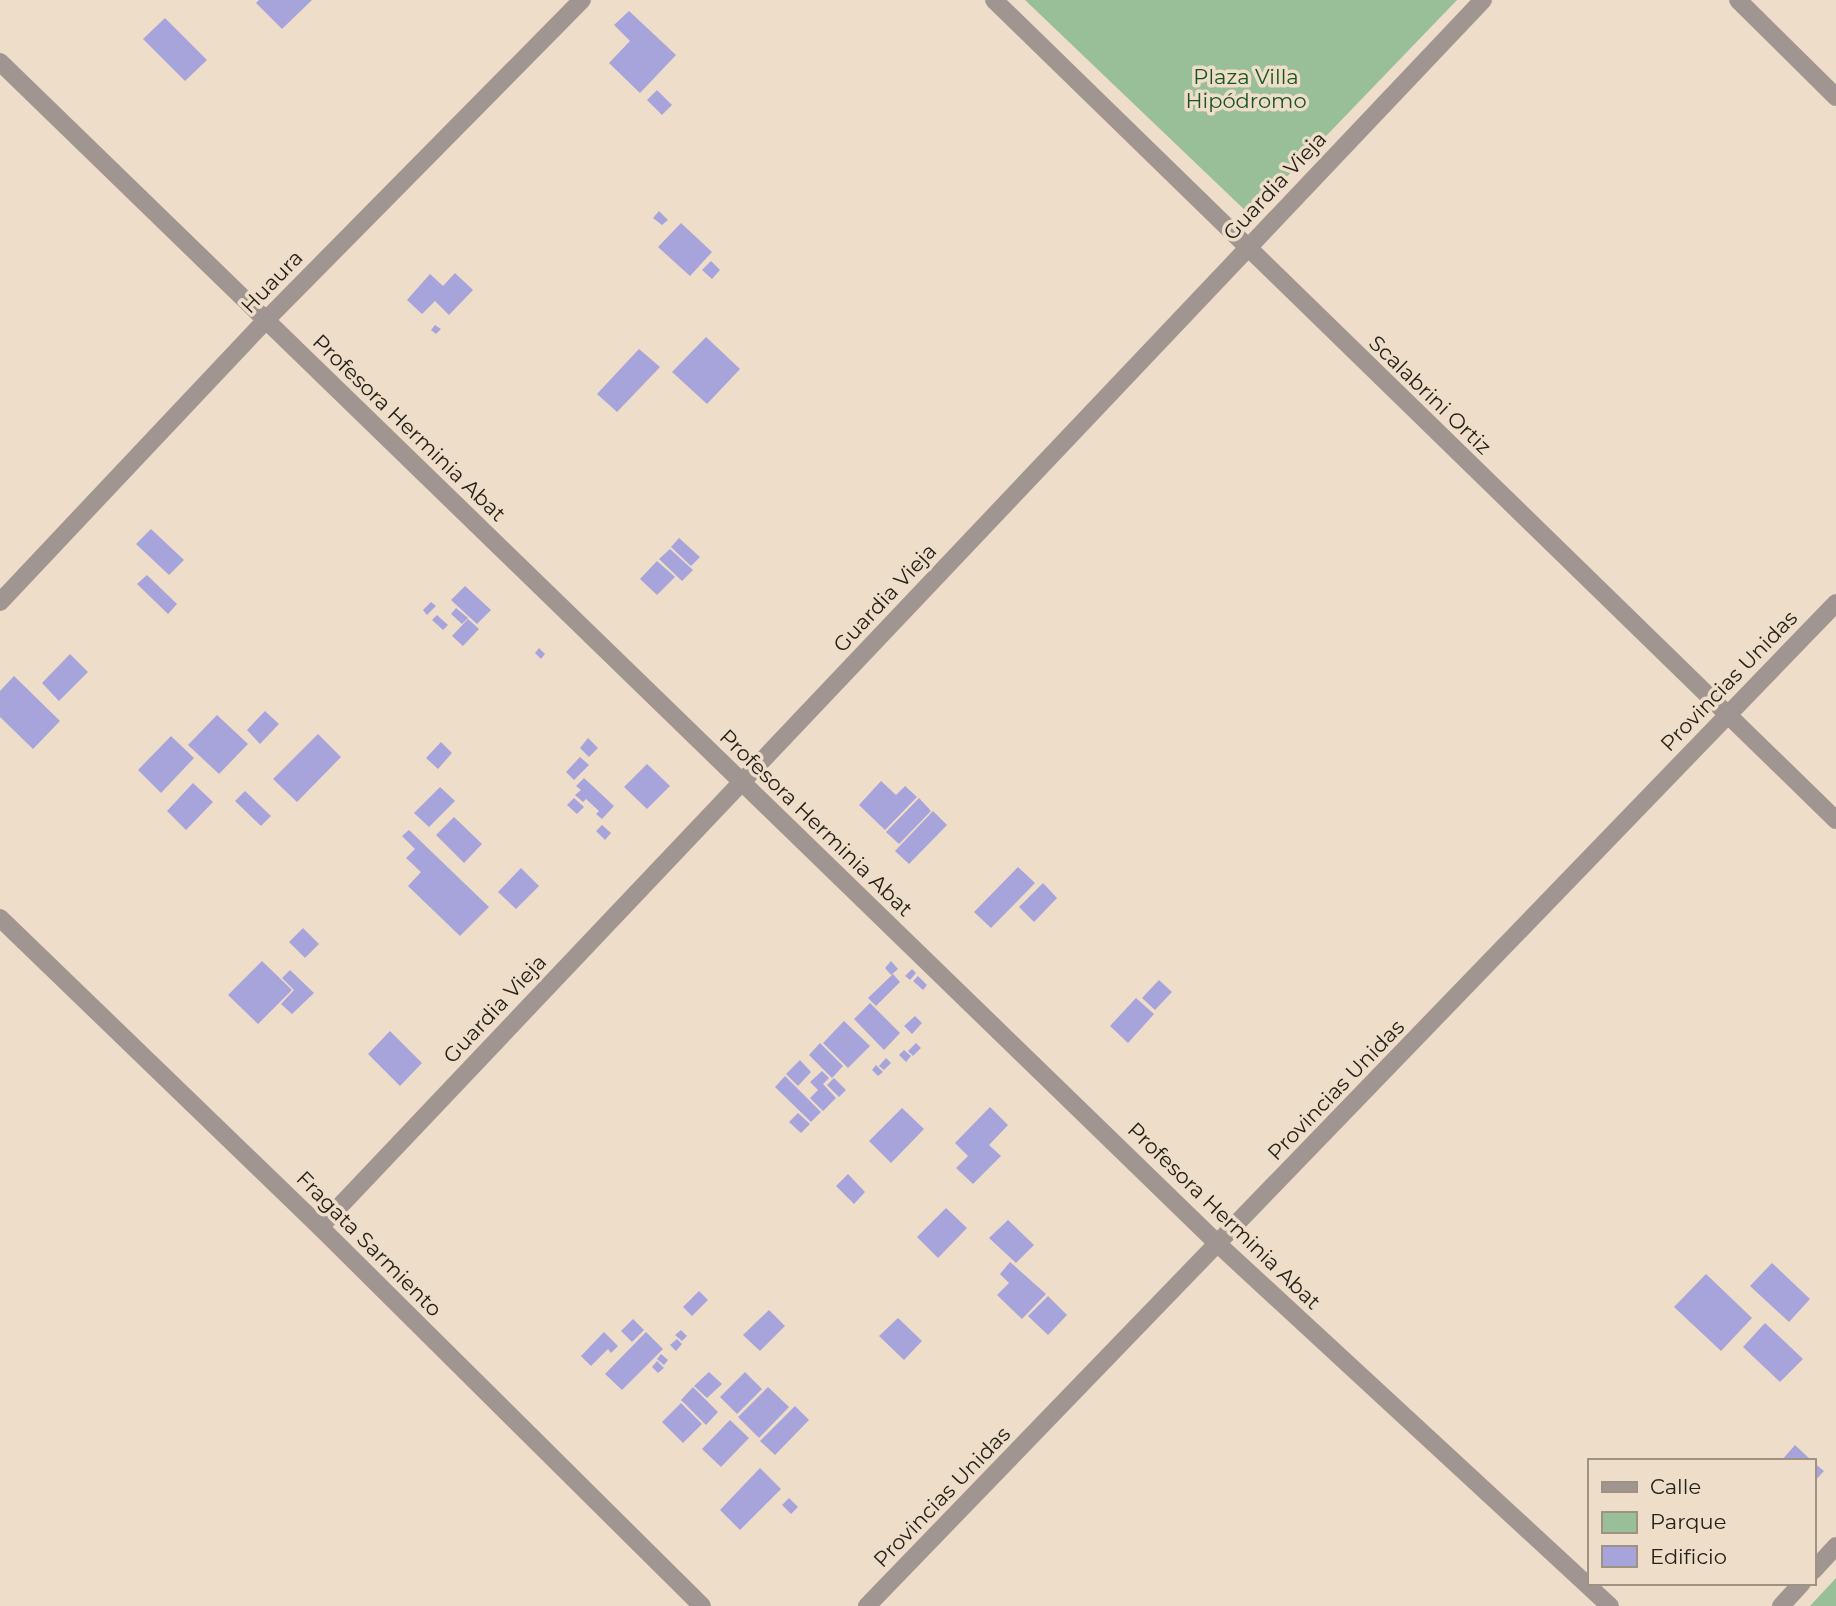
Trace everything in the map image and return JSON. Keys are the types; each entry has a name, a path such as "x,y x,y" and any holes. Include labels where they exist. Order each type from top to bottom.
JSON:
{"street":[{"name":"Huaura","path":"0,601 266,320 582,0"},
{"name":"Scalabrini Ortiz","path":"994,0 1836,820"},
{"name":"Guardia Vieja","path":"320,1227 1483,0"},
{"path":"1738,0 1836,97"},
{"name":"Profesora Herminia Abat","path":"0,62 1219,1245 1610,1606"},
{"name":"Provincias Unidas","path":"867,1606 1219,1245 1836,603"},
{"name":"Fragata Sarmiento","path":"0,918 320,1227 702,1606"},
{"path":"1815,1569 1836,1546"},
{"path":"1781,1606 1800,1585"}],"green space":[{"name":"Plaza Villa Hipódromo","path":"1025,0 1457,0 1250,215"},
{"path":"1836,1578 1836,1606 1810,1606"}],"building":[{"path":"259,0 312,0 282,29 256,3"},
{"path":"629,11 676,55 640,93 609,63 630,41 614,25"},
{"path":"165,18 207,60 185,81 143,39"},
{"path":"657,90 672,105 662,115 647,100"},
{"path":"659,211 668,220 662,225 653,218"},
{"path":"681,223 712,252 690,276 658,247"},
{"path":"711,261 720,270 712,279 702,270"},
{"path":"455,273 473,290 449,315 435,301 422,314 407,300 430,274 443,286"},
{"path":"435,325 441,329 436,334 431,330"},
{"path":"706,337 740,369 707,404 672,372"},
{"path":"639,349 660,367 617,412 597,394"},
{"path":"151,529 184,560 169,575 136,544"},
{"path":"679,538 700,557 691,566 671,547"},
{"path":"670,549 693,570 682,581 659,559"},
{"path":"657,561 675,577 657,595 640,579"},
{"path":"147,575 177,604 168,614 137,584"},
{"path":"465,586 491,610 477,624 451,600"},
{"path":"431,602 436,606 427,615 423,610"},
{"path":"456,608 468,618 462,624 451,614"},
{"path":"437,615 448,625 443,630 432,620"},
{"path":"468,619 479,629 463,646 452,636"},
{"path":"539,648 545,654 541,659 535,653"},
{"path":"70,654 88,672 59,701 42,683"},
{"path":"14,676 60,721 33,749 0,717 0,691"},
{"path":"265,711 279,724 260,744 247,730"},
{"path":"217,715 248,744 219,774 188,745"},
{"path":"318,734 341,757 297,802 273,779"},
{"path":"171,736 194,758 161,793 138,770"},
{"path":"588,738 598,748 589,757 580,748"},
{"path":"441,742 452,753 438,769 426,758"},
{"path":"580,757 589,765 574,780 566,772"},
{"path":"647,764 670,786 647,809 624,787"},
{"path":"584,778 614,806 602,819 596,814 599,811 586,799 583,802 575,795 581,790 576,786"},
{"path":"881,781 896,795 905,786 917,797 885,830 859,805"},
{"path":"193,783 213,802 186,830 167,811"},
{"path":"440,787 455,801 429,827 414,813"},
{"path":"245,791 271,816 261,826 235,801"},
{"path":"574,798 584,807 577,814 567,805"},
{"path":"919,798 931,811 899,844 886,832"},
{"path":"933,811 947,825 909,864 895,851"},
{"path":"454,817 482,844 464,863 436,835"},
{"path":"602,825 611,833 605,840 596,831"},
{"path":"409,830 489,907 460,936 408,886 421,872 406,858 415,849 402,836"},
{"path":"1018,867 1035,883 991,928 974,912"},
{"path":"521,868 539,886 516,909 498,892"},
{"path":"1043,883 1057,898 1034,922 1019,907"},
{"path":"303,928 319,944 305,958 289,942"},
{"path":"262,961 292,990 258,1024 228,995"},
{"path":"891,961 898,969 891,975 885,968"},
{"path":"912,969 916,973 910,980 905,976"},
{"path":"290,970 314,993 292,1014 281,1004 294,990 282,978"},
{"path":"893,974 900,982 876,1006 868,998"},
{"path":"918,976 927,985 923,990 913,981"},
{"path":"1159,980 1172,992 1155,1010 1142,998"},
{"path":"1136,998 1154,1014 1128,1043 1110,1026"},
{"path":"870,1003 900,1033 884,1050 854,1019"},
{"path":"915,1016 922,1023 912,1034 904,1026"},
{"path":"844,1021 870,1046 848,1068 823,1043"},
{"path":"390,1031 422,1063 400,1086 368,1054"},
{"path":"820,1043 843,1066 832,1078 809,1055"},
{"path":"916,1043 921,1048 913,1056 908,1051"},
{"path":"904,1050 911,1056 906,1062 899,1055"},
{"path":"886,1058 891,1063 884,1070 879,1066"},
{"path":"800,1060 811,1072 798,1086 786,1074"},
{"path":"876,1065 883,1072 878,1076 872,1070"},
{"path":"822,1071 829,1078 823,1084 836,1098 823,1111 810,1098 818,1090 810,1082"},
{"path":"785,1076 821,1112 811,1122 775,1087"},
{"path":"834,1078 846,1090 839,1097 827,1085"},
{"path":"990,1107 1008,1125 989,1145 1001,1156 973,1184 956,1168 968,1156 955,1143"},
{"path":"902,1108 924,1129 891,1163 869,1141"},
{"path":"798,1113 810,1124 801,1133 789,1122"},
{"path":"848,1174 865,1192 854,1204 836,1186"},
{"path":"946,1208 967,1228 938,1258 917,1237"},
{"path":"1008,1220 1034,1245 1016,1263 989,1238"},
{"path":"1010,1262 1046,1294 1022,1319 997,1295 1009,1283 1000,1274"},
{"path":"1772,1263 1810,1299 1789,1322 1750,1286"},
{"path":"1706,1274 1752,1318 1721,1351 1674,1307"},
{"path":"699,1291 708,1300 692,1316 683,1307"},
{"path":"1048,1296 1067,1315 1048,1335 1028,1316"},
{"path":"769,1310 785,1326 760,1351 743,1335"},
{"path":"898,1318 922,1341 904,1360 879,1336"},
{"path":"633,1319 644,1330 632,1342 621,1331"},
{"path":"1765,1323 1803,1359 1780,1382 1743,1347"},
{"path":"681,1330 687,1336 682,1341 675,1335"},
{"path":"604,1332 618,1346 611,1353 608,1349 591,1366 581,1356"},
{"path":"646,1332 663,1349 622,1390 605,1374"},
{"path":"677,1339 682,1344 676,1351 670,1345"},
{"path":"661,1354 668,1360 664,1365 657,1359"},
{"path":"657,1361 664,1368 658,1373 652,1367"},
{"path":"709,1372 722,1384 707,1398 694,1386"},
{"path":"745,1372 762,1389 737,1414 720,1397"},
{"path":"693,1387 718,1412 706,1425 681,1400"},
{"path":"768,1387 789,1407 759,1438 738,1417"},
{"path":"681,1403 702,1424 683,1443 662,1422"},
{"path":"795,1406 809,1420 775,1455 760,1441"},
{"path":"730,1420 749,1438 721,1467 702,1449"},
{"path":"1795,1445 1810,1459 1783,1459"},
{"path":"1815,1464 1824,1471 1815,1481"},
{"path":"760,1468 781,1489 740,1530 720,1510"},
{"path":"789,1498 798,1507 791,1514 782,1505"}]}
